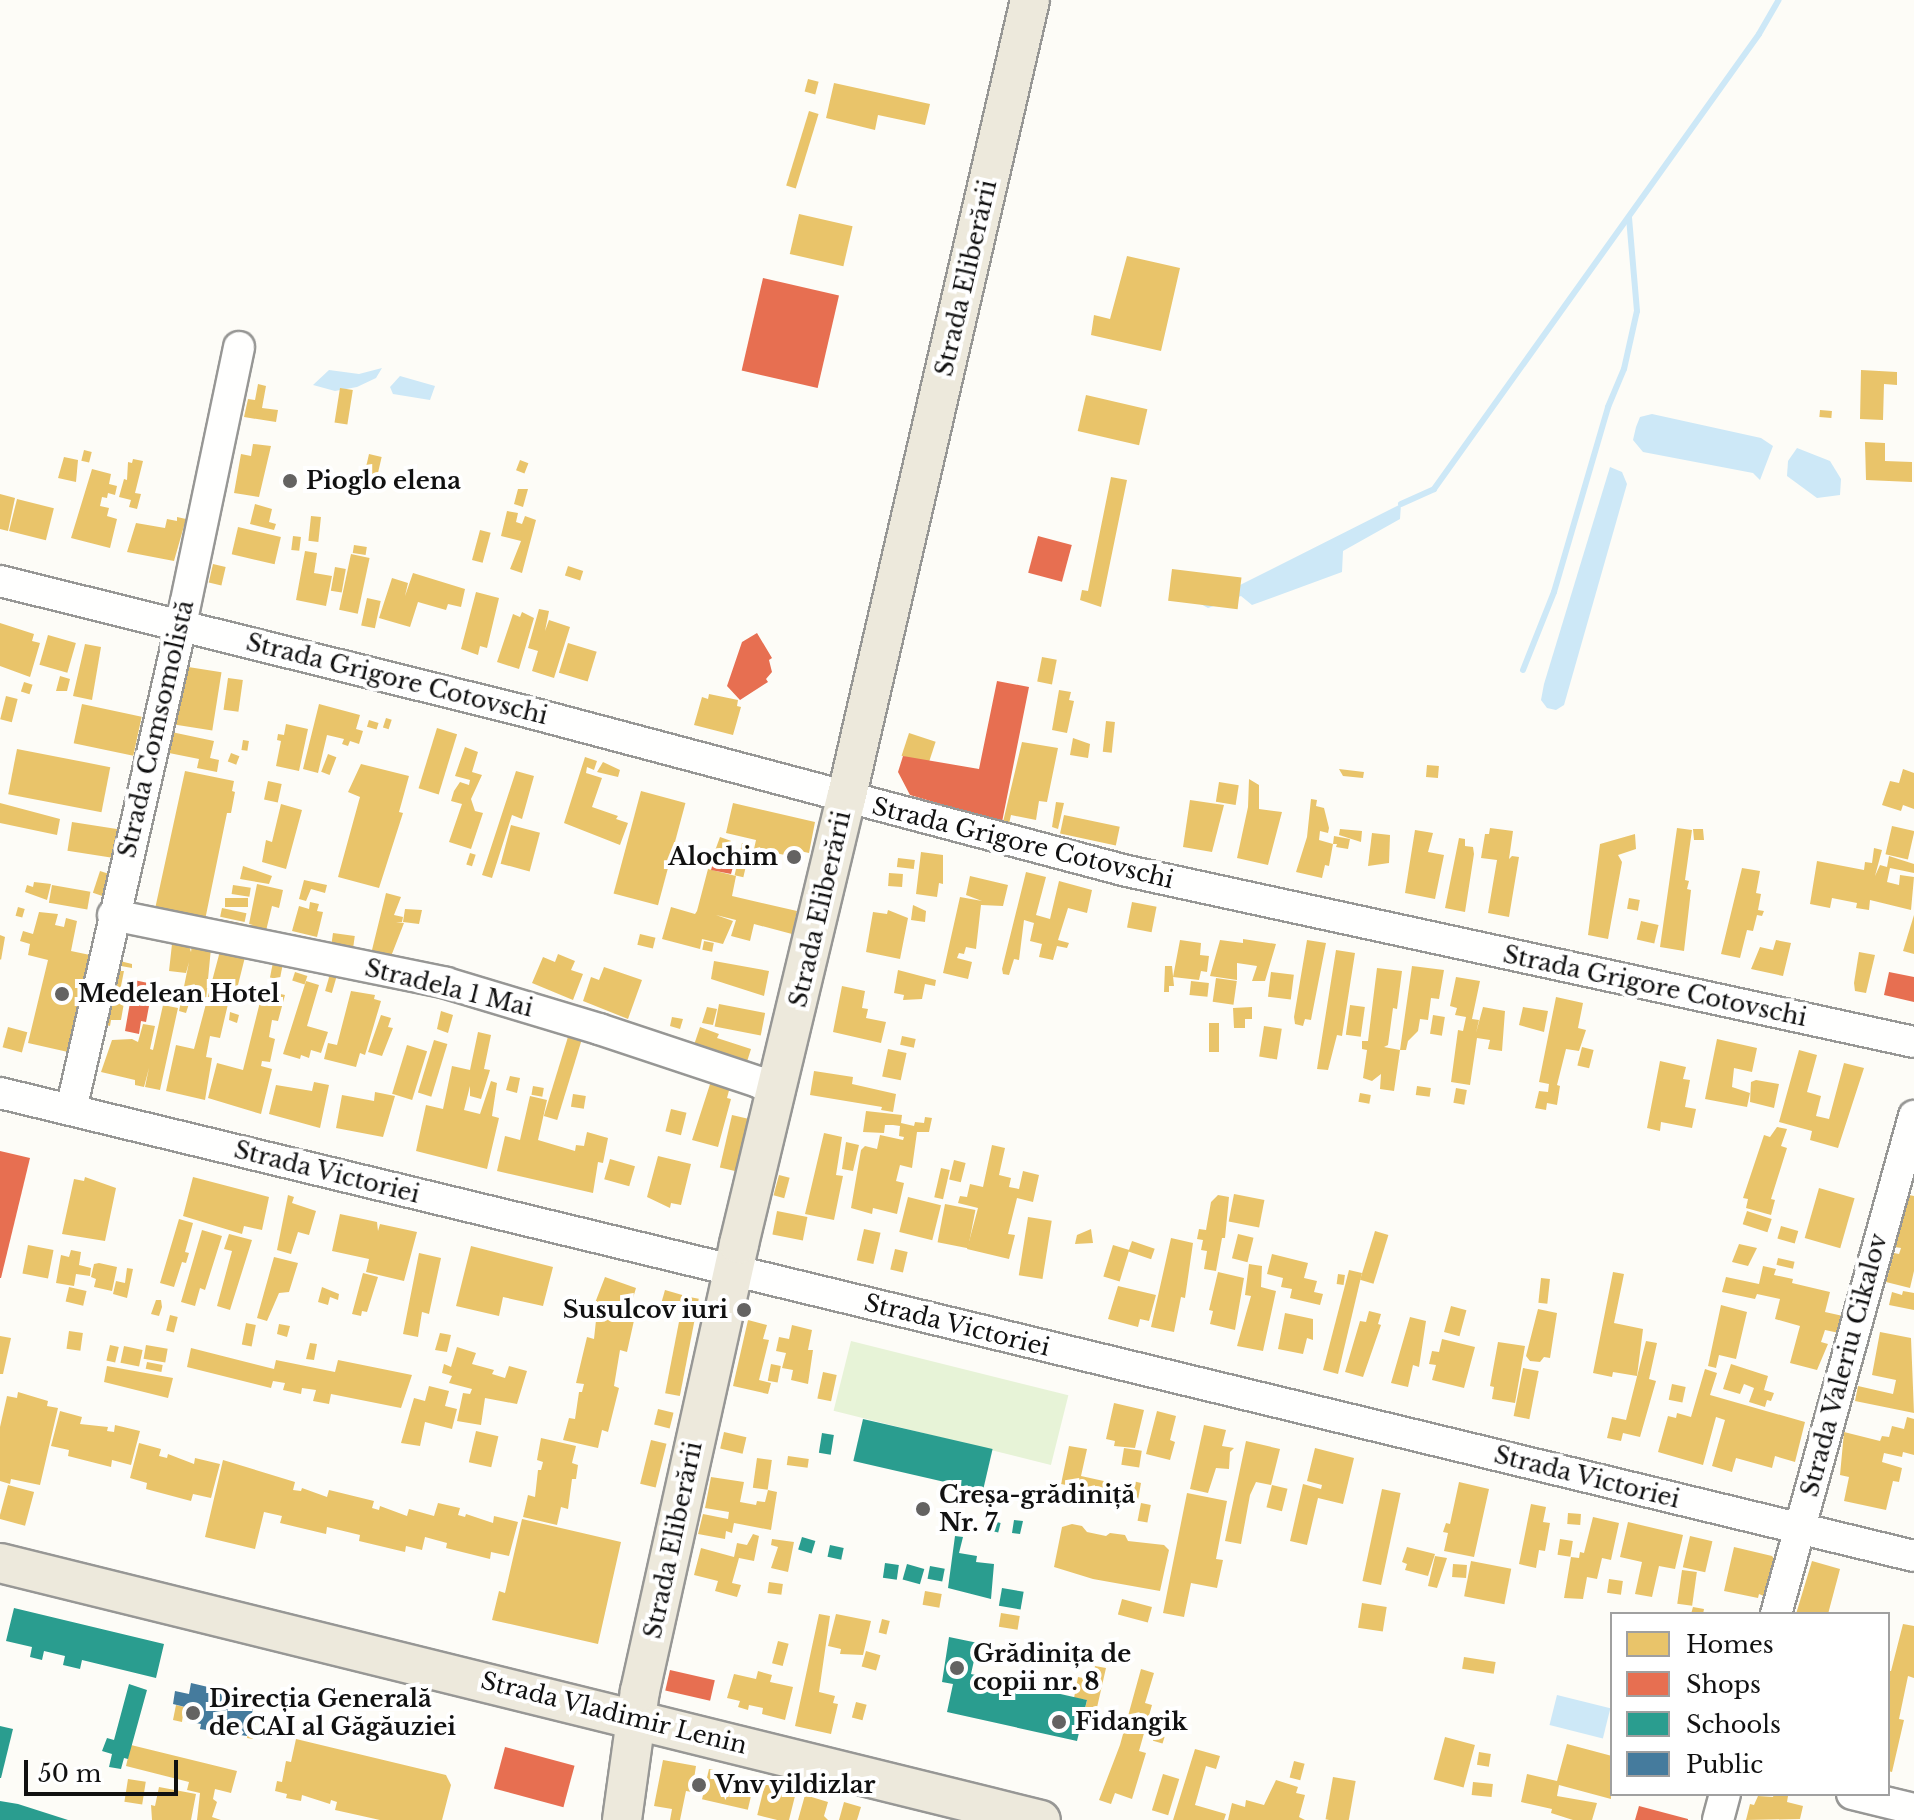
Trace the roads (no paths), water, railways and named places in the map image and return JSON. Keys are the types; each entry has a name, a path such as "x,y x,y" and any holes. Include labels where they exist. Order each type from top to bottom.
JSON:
{"main road":[{"name":"Strada Eliberării","path":"622,1820 635,1718 733,1271 846,799 1030,0"},
{"name":"Strada Vladimir Lenin","path":"0,1563 635,1718 980,1812 1041,1820"}],"street":[{"name":"Strada Comsomolistă","path":"71,1110 181,625 239,347"},
{"name":"Strada Grigore Cotovschi","path":"0,581 520,710 846,799 1127,871 1914,1042"},
{"name":"Stradela 1 Mai","path":"113,915 446,983 599,1029 758,1082 776,1092"},
{"name":"Strada Victoriei","path":"0,1093 1914,1556"},
{"name":"Strada Valeriu Cikalov","path":"1777,1612 1914,1116"},
{"path":"1718,1820 1724,1796"},
{"path":"1860,1796 1914,1809"}],"water":[{"path":"382,368 376,378 357,387 335,391 313,385 329,370 359,374"},
{"path":"400,376 435,386 430,400 393,394 390,387"},
{"path":"1652,414 1761,438 1773,446 1760,480 1753,473 1643,452 1633,440 1636,427 1640,417"},
{"path":"1797,448 1830,461 1841,479 1840,495 1817,498 1787,476 1788,461"},
{"path":"1610,467 1622,472 1627,484 1564,705 1556,710 1547,708 1541,700 1544,684"},
{"path":"1401,504 1400,519 1343,551 1342,572 1252,605 1241,596 1208,608 1197,602 1240,585"},
{"path":"1557,1695 1610,1708 1603,1738 1550,1725"}],"waterway":[{"path":"1401,504 1434,489 1759,34 1779,0"},
{"path":"1523,670 1554,592 1608,407 1624,369 1637,311 1629,217"}],"place":[{"name":"Pioglo elena","path":"290,481"},
{"name":"Alochim","path":"794,857"},
{"name":"Medelean Hotel","path":"62,994"},
{"name":"Susulcov iuri","path":"744,1310"},
{"name":"Creșa-grădiniță Nr. 7","path":"923,1509"},
{"name":"Grădinița de copii nr. 8","path":"957,1668"},
{"name":"Direcția Generală de CAI al Găgăuziei","path":"193,1713"},
{"name":"Fidangik","path":"1059,1722"},
{"name":"Vnv yildizlar","path":"699,1785"}]}
